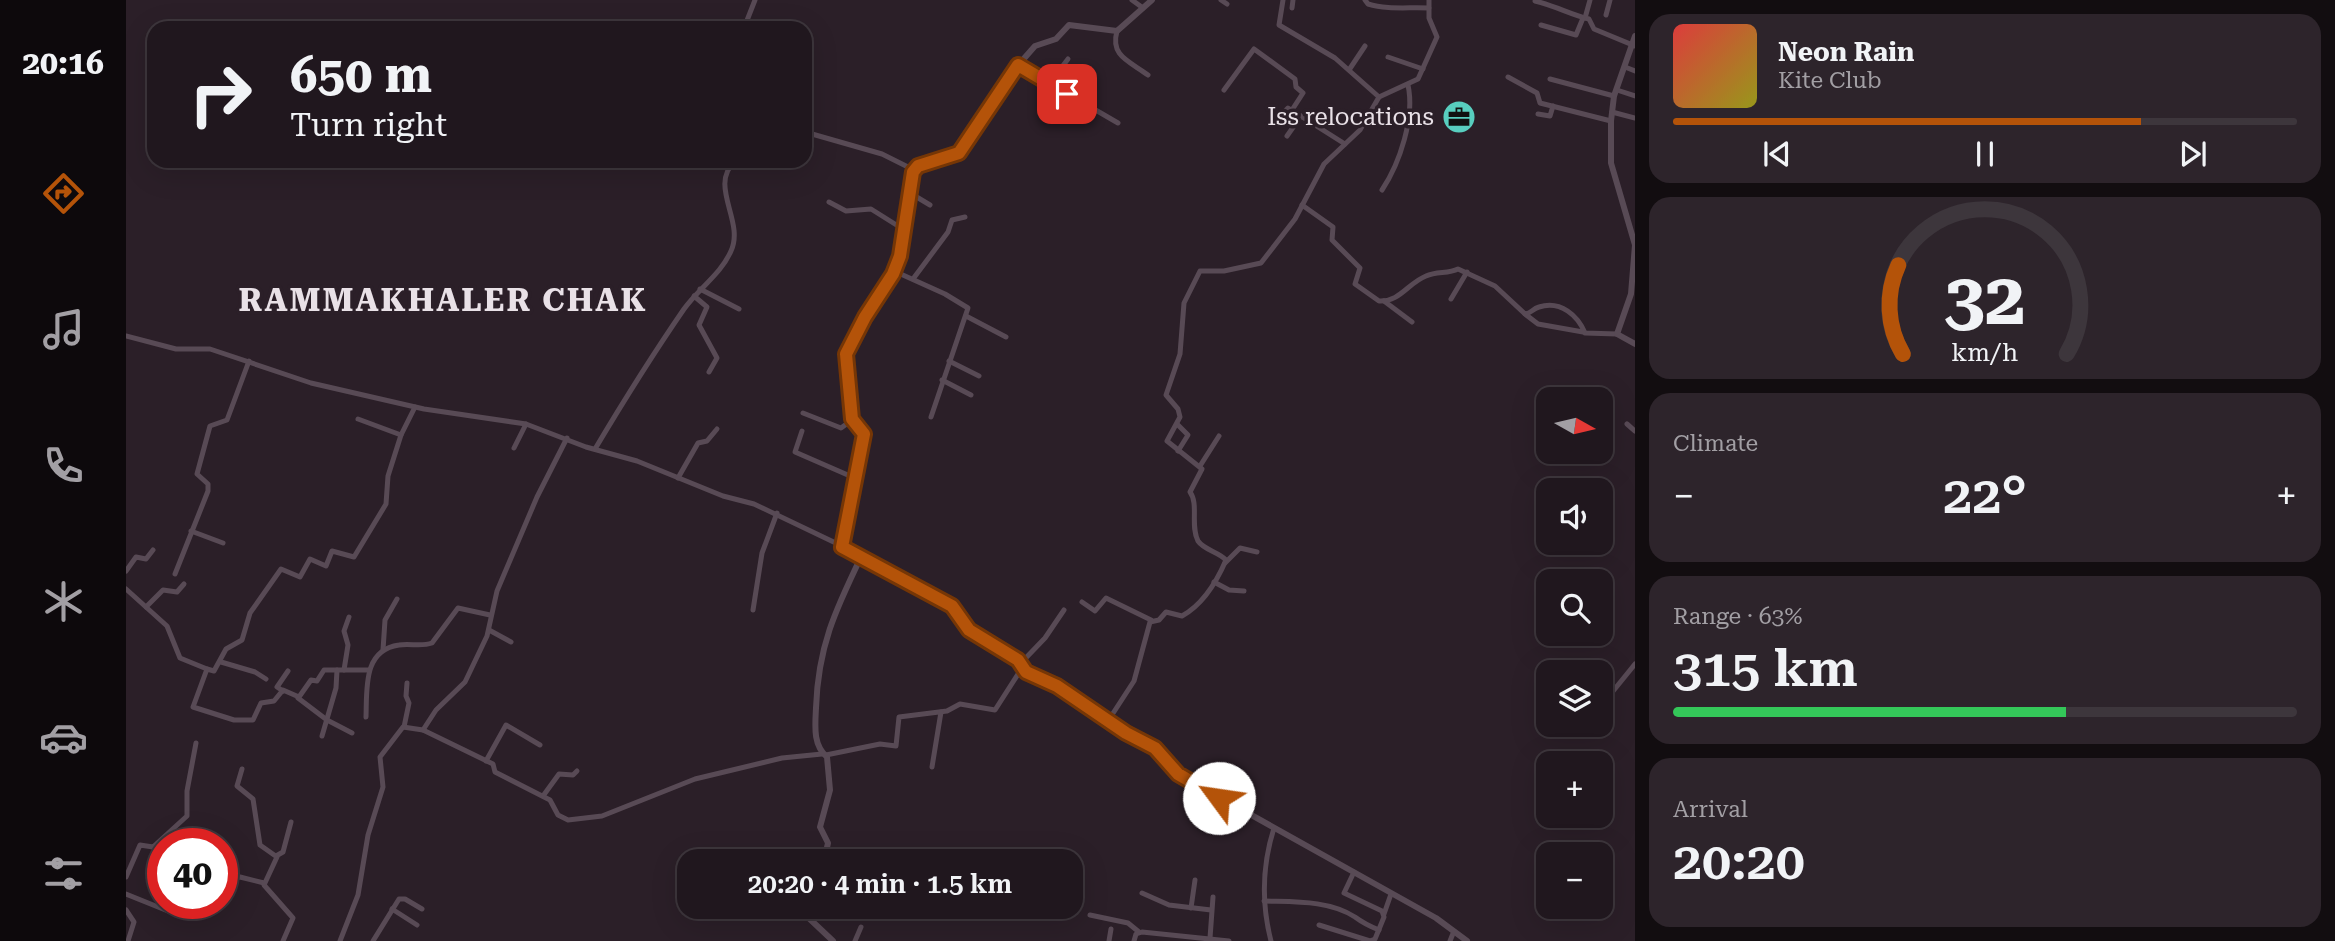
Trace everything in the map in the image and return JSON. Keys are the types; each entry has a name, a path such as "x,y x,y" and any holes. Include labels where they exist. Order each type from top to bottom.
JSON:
{"street":[{"path":"747,21 755,0"},
{"path":"1132,0 1143,8"},
{"path":"1148,75 1115,49 1118,31 1152,0"},
{"path":"1221,0 1227,4"},
{"path":"1275,0 1282,1 1279,26 1311,43 1349,70 1379,97"},
{"path":"1292,8 1293,0"},
{"path":"1365,0 1368,4 1383,9 1395,5 1429,8"},
{"path":"1200,466 1167,441 1178,425 1178,409 1166,395 1180,354 1184,303 1196,274 1203,270 1224,271 1259,265 1302,205 1324,164 1363,126 1379,97 1416,81 1437,37 1430,22 1429,0"},
{"path":"1541,24 1576,35 1590,0"},
{"path":"1606,15 1611,0"},
{"path":"1535,1 1563,8 1568,15 1592,22 1594,29 1634,45"},
{"path":"812,134 881,154 914,170 959,153 1018,65 1035,46 1056,39 1069,25 1118,31"},
{"path":"1616,334 1630,299 1635,246 1611,163 1611,121 1616,93 1635,36"},
{"path":"1349,70 1365,46"},
{"path":"1224,90 1254,49 1295,79 1296,87 1303,93 1292,110"},
{"path":"1388,57 1423,69"},
{"path":"1049,84 1068,59"},
{"path":"1018,65 1118,123"},
{"path":"1625,67 1635,72"},
{"path":"1508,77 1537,93 1540,103 1611,121"},
{"path":"1550,79 1635,96"},
{"path":"1382,190 1394,170 1411,113 1408,85"},
{"path":"1538,114 1550,117 1553,106"},
{"path":"1272,125 1285,108 1345,144"},
{"path":"1612,112 1635,118"},
{"path":"1287,136 1301,116"},
{"path":"595,449 695,296 720,270 735,241 724,185 725,173 729,168"},
{"path":"842,547 864,434 852,419 847,389 849,346 894,271 906,231 909,183 914,170"},
{"path":"910,193 930,205"},
{"path":"829,202 846,211 869,208 906,231"},
{"path":"1302,205 1333,227 1332,240 1360,268 1354,281 1359,289 1384,301 1412,322"},
{"path":"913,279 948,232 952,220 965,217"},
{"path":"1384,301 1400,297 1416,281 1430,274 1450,273 1458,269 1495,286 1538,324 1583,332 1616,334 1635,344"},
{"path":"894,271 968,308 930,417"},
{"path":"1451,299 1467,272"},
{"path":"700,289 739,309"},
{"path":"695,296 707,307 699,325 717,358 709,372"},
{"path":"1525,314 1540,306 1561,306 1581,322 1583,332"},
{"path":"966,316 1006,337"},
{"path":"126,336 176,349 202,348 311,383 415,407 526,424 637,461 777,513 952,606 969,630 1031,675 1061,689 1160,752 1178,774 1354,872 1467,941"},
{"path":"175,574 208,492 208,484 197,476 203,444 210,426 227,420 248,361"},
{"path":"949,361 979,376"},
{"path":"942,380 971,395"},
{"path":"126,589 169,629 180,658 214,671 226,649 242,640 251,611 281,569 300,577 310,559 326,566 332,551 354,557 386,504 388,476 401,435 415,407"},
{"path":"803,413 841,428 852,419"},
{"path":"358,419 401,435"},
{"path":"514,448 526,424"},
{"path":"1627,424 1635,431"},
{"path":"1178,425 1188,435 1178,451"},
{"path":"678,478 698,443 707,441 717,429"},
{"path":"802,431 796,452 856,479"},
{"path":"1219,436 1200,466 1201,472 1190,492 1194,498 1193,522 1200,543 1223,556 1225,563"},
{"path":"423,730 436,710 464,683 489,630 497,591 537,497 567,439"},
{"path":"753,610 761,553 777,513"},
{"path":"191,531 223,543"},
{"path":"1082,602 1096,611 1107,598 1151,620 1159,620 1166,612 1179,616 1186,614 1214,582 1225,563 1240,548 1257,552"},
{"path":"126,570 136,557 146,559 153,550"},
{"path":"827,849 828,843 820,827 830,790 824,754 815,735 818,663 833,618 861,557"},
{"path":"1214,582 1229,590 1244,591"},
{"path":"146,607 163,590 177,592 184,584"},
{"path":"383,650 384,620 397,599"},
{"path":"366,717 369,670 374,658 383,650 397,645 432,643 458,608 490,615"},
{"path":"404,727 423,730 493,764 495,772 543,796 565,820 594,817 695,779 782,758 877,745 895,747 898,718 942,712 960,704 995,710 1021,666 1050,633 1065,610"},
{"path":"322,736 348,646 344,631 349,617"},
{"path":"1108,721 1134,681 1151,620"},
{"path":"489,630 511,642"},
{"path":"221,662 255,672 265,678"},
{"path":"1613,691 1635,664"},
{"path":"207,669 193,706 204,712 234,720 254,720 261,703 274,701 283,691"},
{"path":"298,698 311,680 317,681 323,671 369,670"},
{"path":"288,671 277,687 352,733"},
{"path":"343,940 358,895 368,835 383,787 384,774 379,759 404,727 409,703 406,696 407,682"},
{"path":"932,767 942,712"},
{"path":"486,761 506,725 540,746"},
{"path":"174,828 187,816 187,791 196,743"},
{"path":"242,769 237,786 253,799 260,845 276,856"},
{"path":"543,796 559,774 573,775 577,771"},
{"path":"264,883 276,856 283,852 291,822"},
{"path":"1270,941 1264,901 1264,866 1274,828"},
{"path":"126,877 141,845 147,846"},
{"path":"1354,872 1345,895 1380,910 1383,914"},
{"path":"238,877 264,883 293,918 283,941"},
{"path":"1191,908 1195,880"},
{"path":"1142,893 1168,905 1211,910"},
{"path":"126,894 147,902"},
{"path":"1320,925 1370,941 1375,939 1391,894"},
{"path":"1210,938 1213,897"},
{"path":"373,941 392,909 402,898 422,909"},
{"path":"1264,901 1315,903 1356,917 1362,924 1379,930"},
{"path":"392,909 417,925"},
{"path":"126,910 134,922 128,941"},
{"path":"1090,915 1128,923 1139,932 1175,939 1210,938 1228,941"},
{"path":"810,919 833,941"},
{"path":"855,941 861,927"},
{"path":"1109,941 1111,929"},
{"path":"1450,941 1454,931"},
{"path":"1134,941 1139,932"}],"place":[{"name":"Iss relocations","path":"1459,117"}],"district":[{"name":"RAMMAKHALER CHAK","path":"443,300"}],"route":[{"path":"1067,94 1018,65 1006,79 959,153 918,166 913,172 909,183 911,201 900,256 887,286 865,317 846,354 847,389 852,419 864,434 842,547 939,597 961,615 969,630 1018,660 1026,672 1057,686 1126,733 1155,748 1178,774 1219,798"}]}
